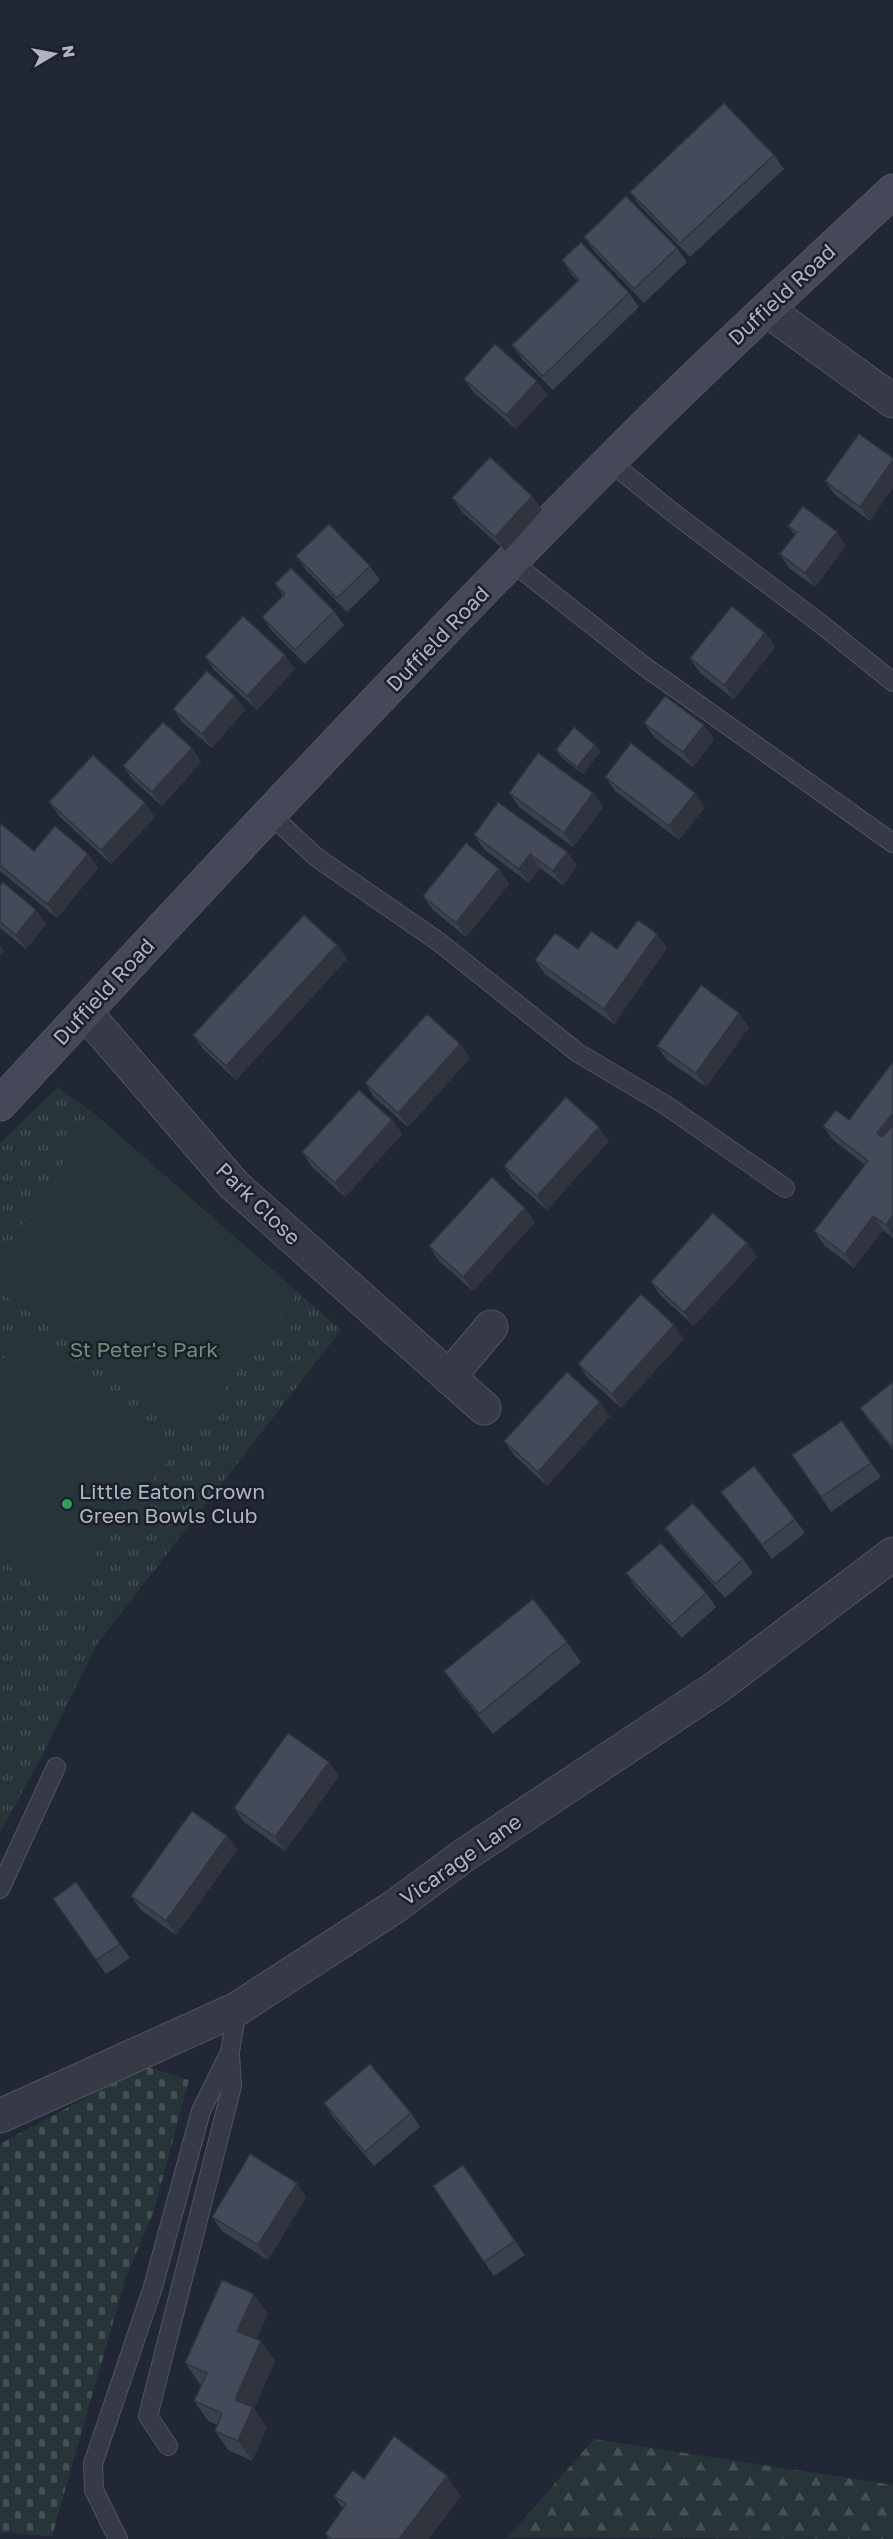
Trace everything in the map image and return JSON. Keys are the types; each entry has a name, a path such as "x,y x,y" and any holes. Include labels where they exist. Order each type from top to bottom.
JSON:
{"street":[{"name":"Duffield Road","path":"0,1104 270,814 609,461 893,190"},
{"path":"767,310 893,401"},
{"name":"Park Close","path":"85,1012 234,1185 484,1408"},
{"path":"449,1377 492,1327"},
{"name":"Vicarage Lane","path":"0,2116 237,2009 394,1907 463,1856 717,1687 893,1554"}],"lane":[{"path":"609,461 893,682"},
{"path":"512,562 644,666 893,843"},
{"path":"270,814 316,857 439,942 578,1053 664,1104 785,1188"},
{"path":"0,1889 56,1767"},
{"path":"168,2446 148,2415 232,2086 230,2052 237,2009"},
{"path":"118,2539 94,2490 93,2464 153,2287 201,2111 230,2052"}],"green space":[{"name":"St Peter's Park","path":"58,1087 96,1115 341,1330 97,1644 42,1756 0,1833 0,1143"},
{"path":"96,1115 298,1292 186,1440 62,1332 0,1293 0,1258"},
{"name":"Little Eaton Crown Green Bowls Club","path":"24,1331 176,1451 57,1603 0,1558 0,1363"},
{"path":"145,2066 189,2080 154,2211 126,2277 52,2536 0,2532 0,2192 4,2188 0,2183 0,2144"},
{"path":"594,2439 893,2485 893,2539 508,2537"}],"building":[{"path":"724,103 774,155 680,243 630,192"},
{"path":"626,196 677,248 634,289 584,237"},
{"path":"581,242 629,293 543,376 512,345 579,280 562,260"},
{"path":"495,344 537,381 506,415 464,379"},
{"path":"859,434 893,458 860,507 825,481"},
{"path":"490,457 532,496 495,537 452,498"},
{"path":"803,506 837,532 805,573 780,554 797,532 788,526"},
{"path":"329,524 370,566 337,598 296,556"},
{"path":"291,568 334,611 295,650 262,617 285,594 275,584"},
{"path":"732,606 765,633 724,685 690,658"},
{"path":"243,616 285,655 247,696 205,657"},
{"path":"207,671 235,696 202,734 173,709"},
{"path":"665,696 704,725 683,752 644,723"},
{"path":"163,722 192,748 152,792 123,766"},
{"path":"574,727 595,745 577,767 556,750"},
{"path":"631,743 695,793 669,826 605,777"},
{"path":"538,753 593,793 564,833 509,793"},
{"path":"93,755 145,803 101,850 49,802"},
{"path":"498,802 567,852 553,871 530,854 519,869 474,835"},
{"path":"1,824 34,851 55,826 88,854 47,904 0,865"},
{"path":"466,843 499,869 456,923 423,896"},
{"path":"3,882 36,910 16,935 0,922 0,886"},
{"path":"304,915 337,945 226,1066 193,1035"},
{"path":"638,920 657,934 604,1009 535,960 555,933 578,949 591,931 617,949"},
{"path":"701,985 739,1013 696,1073 657,1046"},
{"path":"427,1014 460,1044 398,1113 365,1083"},
{"path":"893,1062 893,1113 877,1133 882,1137 893,1125 893,1216 886,1225 873,1216 845,1254 814,1231 868,1161 823,1126 836,1110 849,1120"},
{"path":"359,1090 392,1120 335,1183 302,1152"},
{"path":"566,1097 599,1127 537,1196 504,1166"},
{"path":"492,1177 525,1208 463,1277 429,1246"},
{"path":"713,1213 747,1243 684,1312 651,1282"},
{"path":"641,1294 674,1325 612,1394 578,1364"},
{"path":"567,1372 600,1402 538,1472 504,1441"},
{"path":"893,1382 893,1447 892,1447 860,1408"},
{"path":"842,1421 871,1463 821,1497 792,1455"},
{"path":"754,1466 795,1519 762,1545 721,1492"},
{"path":"693,1503 743,1559 715,1584 665,1528"},
{"path":"661,1543 706,1593 672,1624 626,1573"},
{"path":"533,1599 567,1642 479,1714 444,1671"},
{"path":"288,1733 329,1762 275,1837 234,1808"},
{"path":"192,1811 227,1836 166,1921 131,1896"},
{"path":"76,1882 120,1944 96,1960 53,1899"},
{"path":"370,2064 411,2113 365,2152 324,2103"},
{"path":"250,2154 297,2183 258,2245 212,2217"},
{"path":"463,2165 515,2241 484,2262 433,2186"},
{"path":"222,2280 254,2294 237,2331 261,2341 235,2400 253,2407 238,2441 215,2431 222,2413 194,2401 207,2373 185,2363"},
{"path":"394,2436 447,2476 399,2539 332,2539 325,2534 346,2504 334,2496 353,2470 364,2479"}],"place":[{"name":"Little Eaton Crown Green Bowls Club","path":"67,1504"}]}
